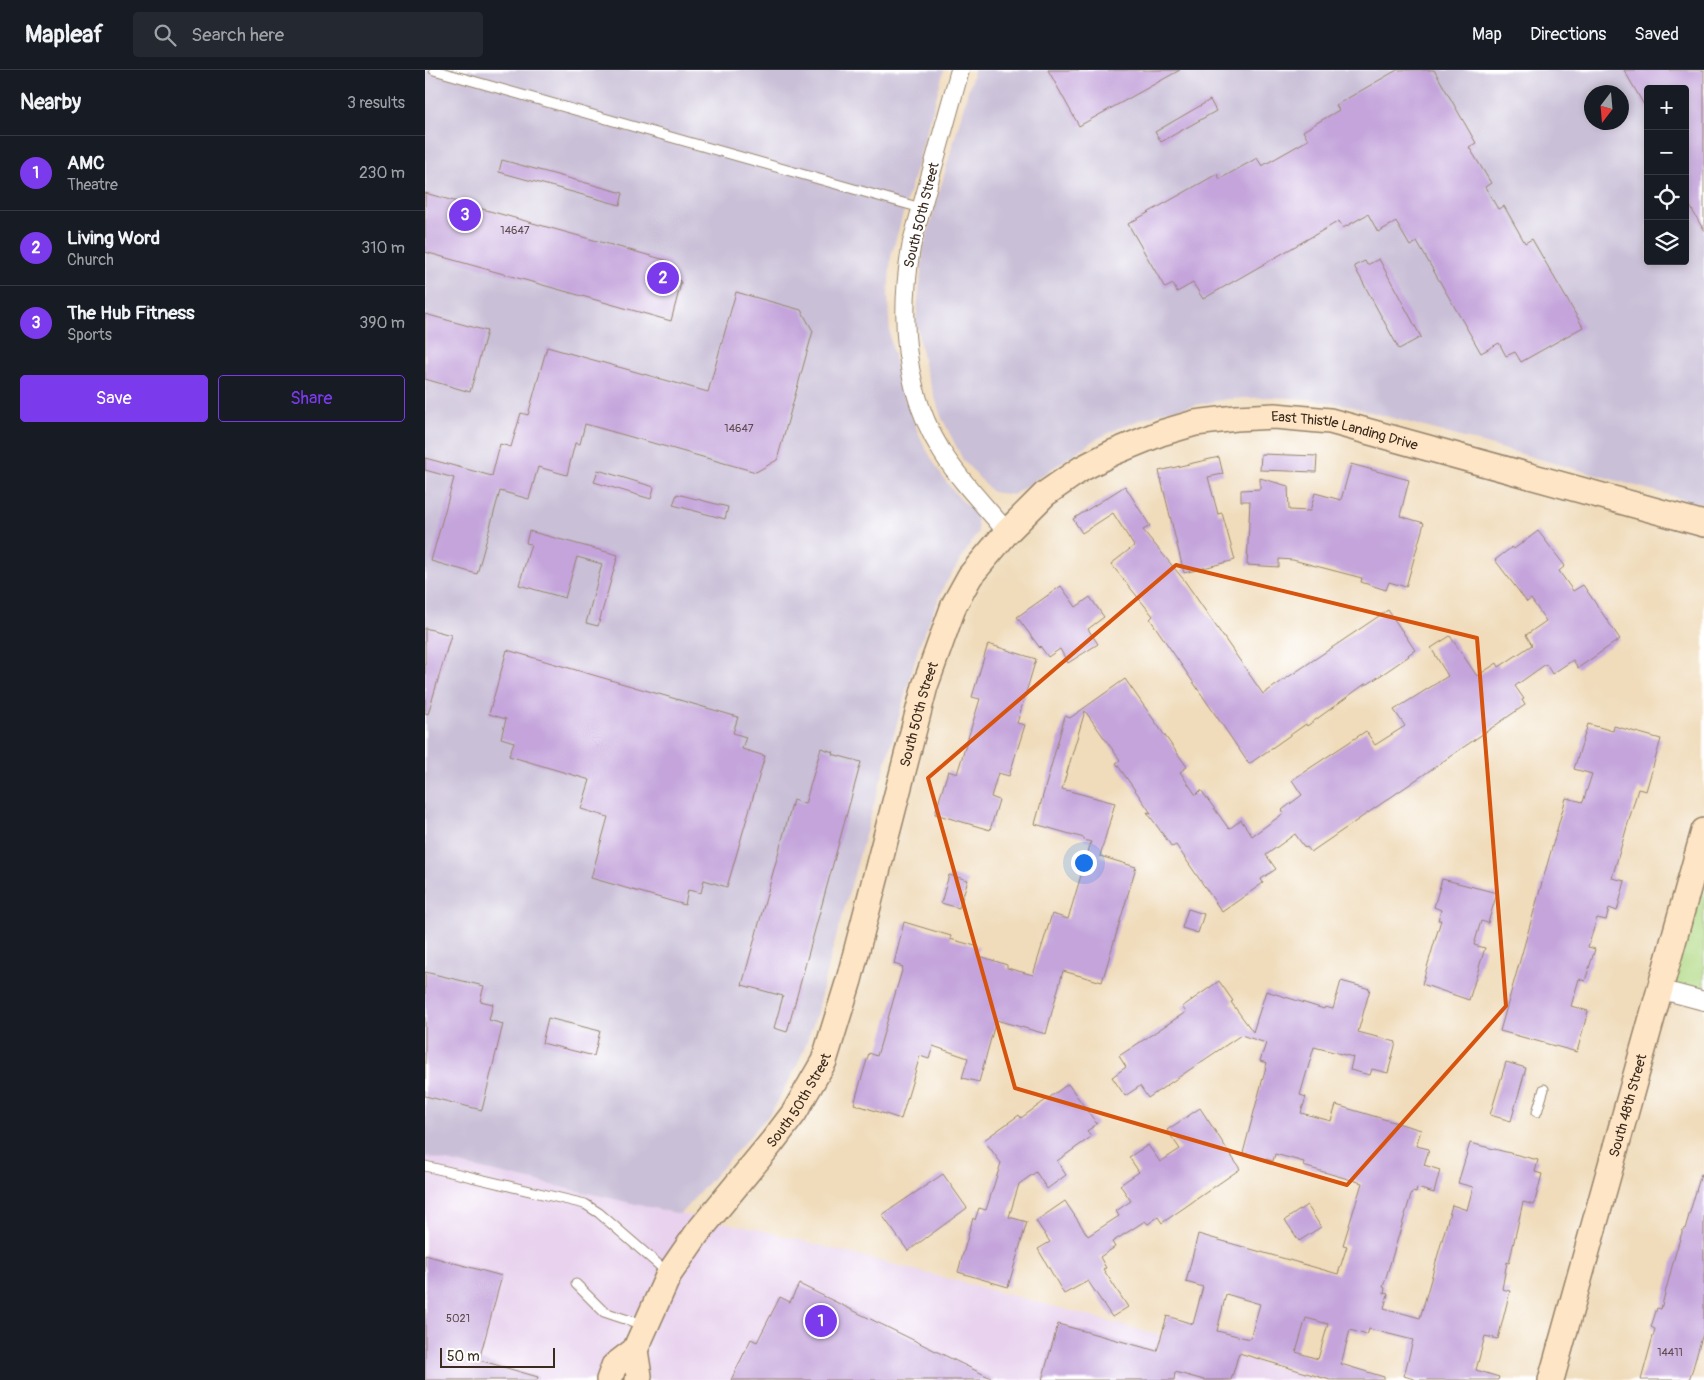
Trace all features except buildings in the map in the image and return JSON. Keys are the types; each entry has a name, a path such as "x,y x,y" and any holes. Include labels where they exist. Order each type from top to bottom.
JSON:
{"street":[{"name":"South 50th Street","path":"609,1380 614,1366 635,1350 669,1274 698,1232 794,1113 824,1061 849,980 925,686 954,605 971,576 1007,532 953,468 942,452 927,422 913,381 907,350 905,291 912,242 960,70"},
{"name":"East Thistle Landing Drive","path":"1007,532 1045,494 1081,469 1112,453 1161,433 1195,423 1275,416 1330,421 1704,524"},
{"name":"South 48th Street","path":"1551,1380 1704,831"},
{"path":"1659,989 1704,1001"},
{"path":"635,1350 638,1380"}],"lane":[{"path":"434,70 921,208"},
{"path":"1537,1112 1544,1089"},
{"path":"425,1166 585,1204 599,1213 669,1274"},
{"path":"576,1284 604,1312 646,1326"}],"highlighted area":[{"path":"1176,565 1477,638 1506,1006 1347,1185 1015,1088 928,778"}],"shaded area":[{"path":"425,70 944,70 891,256 888,294 890,338 901,388 921,440 940,473 954,492 974,513 978,532 944,586 919,646 828,966 816,1016 795,1070 769,1115 680,1214 425,1156"},
{"path":"974,70 1704,70 1704,505 1346,405 1310,399 1271,397 1227,399 1164,411 1121,427 1091,442 1013,495 992,492 963,460 941,416 924,365 916,321 924,246"},
{"path":"425,1155 680,1214 757,1229 1064,1309 1321,1380 425,1380"}],"green space":[{"path":"1704,831 1704,1001 1659,989"}],"place":[{"name":"The Hub Fitness","path":"465,215"},
{"name":"Living Word","path":"663,278"},
{"name":"AMC","path":"821,1321"}]}
